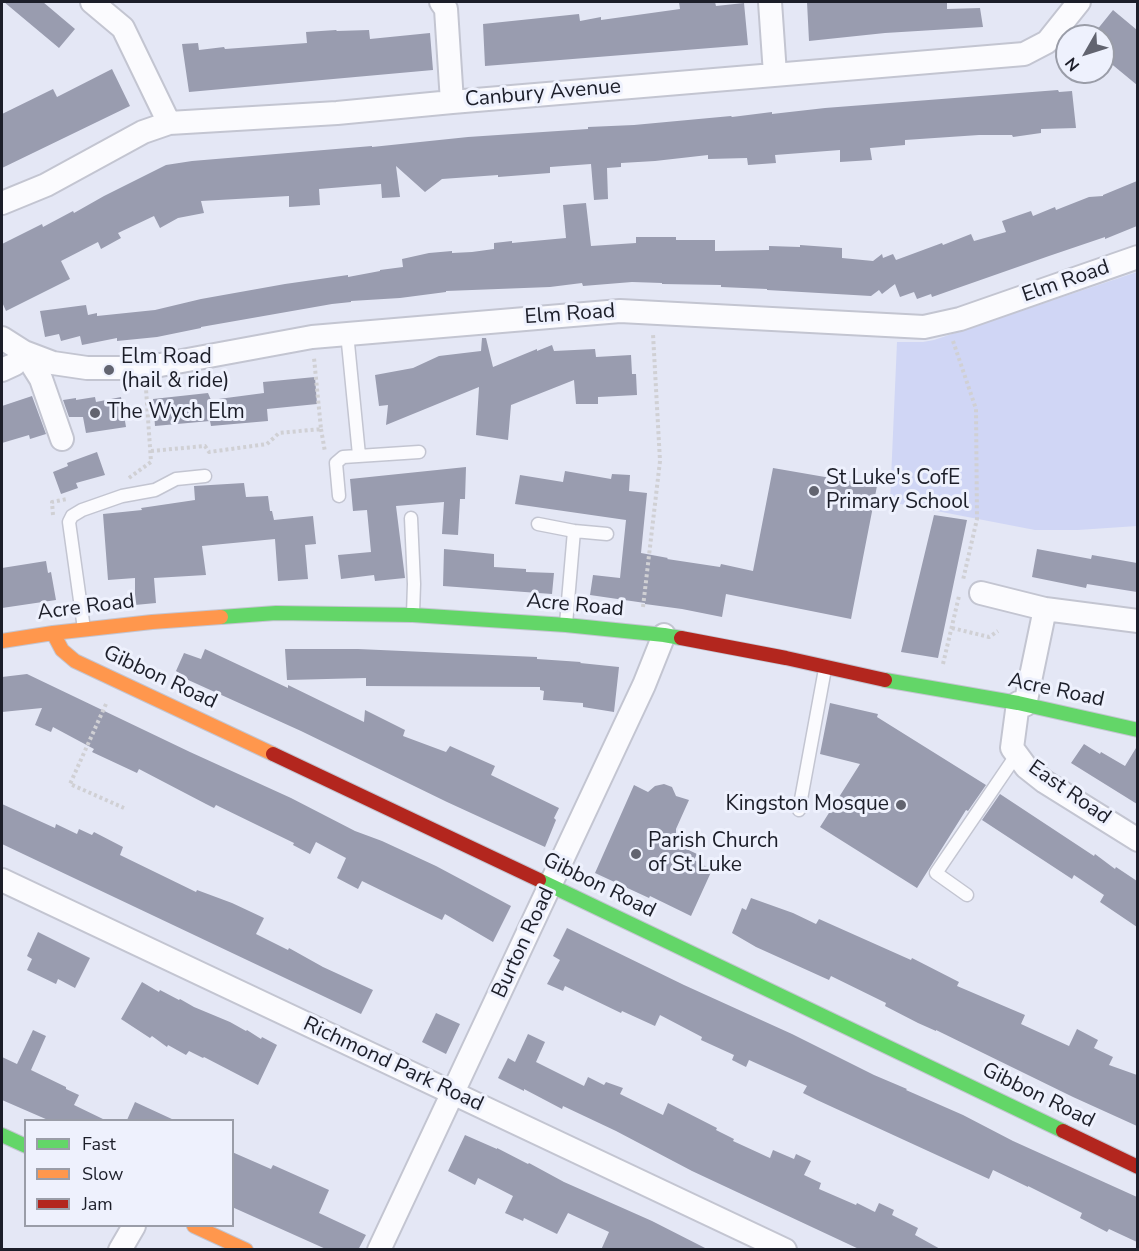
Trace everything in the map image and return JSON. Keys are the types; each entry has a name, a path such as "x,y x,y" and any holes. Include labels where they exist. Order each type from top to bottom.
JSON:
{"street":[{"path":"92,2 123,28 169,123"},
{"path":"441,2 446,9 452,102"},
{"path":"770,2 775,74"},
{"name":"Canbury Avenue","path":"2,203 46,185 143,132 169,123 337,113 1024,54 1047,42 1079,2"},
{"name":"Elm Road","path":"2,338 24,352 53,363 87,368 144,368 312,337 620,311 924,327 960,319 1137,257"},
{"path":"2,370 15,363 24,352 41,379 62,439"},
{"path":"967,591 1046,609 1137,621"},
{"name":"East Road","path":"1046,609 1012,748 1026,767 1045,782 1137,840"},
{"name":"Acre Road","path":"2,641 152,622 276,612 413,615 566,625 664,635 885,680 1021,704 1137,730"},
{"name":"Gibbon Road","path":"52,633 62,650 75,661 1137,1167"},
{"name":"Burton Road","path":"379,1250 551,886 644,685 664,635"},
{"name":"Richmond Park Road","path":"2,880 785,1250"},
{"path":"2,1135 24,1145"},
{"path":"120,1250 133,1227"},
{"path":"196,1227 246,1250"}],"lane":[{"path":"347,333 359,455"},
{"path":"339,496 336,464 343,457 419,452"},
{"path":"85,630 69,522 72,516 82,510 122,496 155,490 176,479 205,476"},
{"path":"411,518 413,615"},
{"path":"538,524 607,534"},
{"path":"566,625 574,531"},
{"path":"799,810 826,667"},
{"path":"967,895 936,873 1017,754"}],"path":[{"path":"640,633 660,461 652,312"},
{"path":"937,688 952,628 967,591 977,519 976,409 945,323"},
{"path":"151,451 205,446 209,452 267,444 279,434 321,429 312,337"},
{"path":"952,628 989,637 998,630"},
{"path":"116,681 70,784 124,808"}],"shaded area":[{"path":"1137,272 1137,526 1035,530 890,502 897,342 934,340"}],"building":[{"path":"4,2 43,2 75,29 59,48"},
{"path":"679,2 715,2 716,6 744,3 748,45 485,66 483,24 579,14 580,21 601,17 601,20 680,9"},
{"path":"807,2 947,2 947,9 980,8 983,27 885,33 809,41"},
{"path":"1113,10 1137,30 1137,85 1115,67 1115,24 1102,24"},
{"path":"369,30 370,39 430,33 433,70 189,92 182,44 198,43 199,50 307,43 306,32"},
{"path":"112,69 130,106 2,168 2,114 53,89 57,97"},
{"path":"1058,90 1059,92 1072,91 1076,128 1041,129 1041,133 1013,137 1012,135 979,135 905,140 905,145 870,148 872,160 840,162 840,150 775,155 776,163 748,165 747,158 708,159 708,155 621,163 621,167 607,168 608,199 594,200 591,164 550,167 550,173 442,179 425,192 396,166 400,197 382,198 381,184 319,189 320,205 289,207 289,196 201,201 204,213 178,218 160,228 154,216 118,233 121,238 101,249 98,242 61,261 70,279 6,311 2,302 2,244 42,224 43,227 73,211 74,213 166,165 468,137"},
{"path":"1137,181 1137,226 1105,239 1105,237 932,297 931,294 917,299 914,292 900,297 895,284 882,294 879,290 871,296 721,287 721,285 632,282 583,286 582,283 550,287 446,291 400,298 351,301 201,327 157,337 117,341 117,338 82,345 80,336 61,341 59,334 45,337 40,311 86,305 88,315 97,313 97,316 155,310 285,284 348,275 348,277 403,267 402,259 429,253 472,252 494,249 494,243 566,238 563,205 586,203 591,246 636,243 636,237 676,237 676,240 715,240 715,251 769,250 769,246 800,247 800,245 842,248 842,258 873,261 882,254 883,258 893,254 896,260 971,234 974,241 1006,232 1002,221 1031,211 1033,216 1055,207 1056,210 1089,197 1103,196"},
{"path":"482,338 486,338 493,367 552,345 554,351 595,349 596,357 631,355 632,374 636,374 637,395 598,397 598,404 576,404 574,380 511,405 508,440 476,435 479,387 386,425 388,405 379,406 375,375 413,368 439,356 481,351"},
{"path":"315,377 317,404 267,409 268,421 211,426 210,421 155,426 153,399 208,393 211,400 264,393 263,382"},
{"path":"32,396 46,434 30,439 29,435 2,443 2,406"},
{"name":"The Wych Elm","path":"95,397 96,402 121,397 126,427 86,433 83,417 69,417 63,400"},
{"path":"97,452 105,475 76,483 78,488 61,494 53,472 68,466 67,463"},
{"path":"466,467 465,499 460,499 458,535 442,534 444,502 396,506 405,578 375,581 374,575 341,579 338,555 371,552 367,510 353,511 350,479"},
{"path":"773,468 877,486 851,619 726,594 722,617 590,595 593,575 620,578 626,520 515,504 520,475 563,482 565,471 611,479 612,474 630,475 629,491 647,493 641,553 720,567 721,564 753,571"},
{"path":"244,483 246,497 268,496 274,520 313,516 316,544 305,545 308,579 278,581 275,539 202,546 206,575 154,578 156,603 135,605 135,578 108,580 103,514 142,510 141,508 195,500 194,486"},
{"path":"934,515 967,520 938,658 901,652"},
{"path":"444,549 494,554 494,567 554,573 552,594 443,586"},
{"path":"1037,549 1091,559 1092,555 1137,563 1137,592 1087,584 1086,588 1032,577"},
{"path":"46,561 48,573 51,572 56,600 2,608 2,568"},
{"path":"205,649 288,688 288,685 364,722 365,710 405,730 403,736 446,752 450,746 495,766 491,775 559,808 545,847 186,679 176,671 184,653 201,659"},
{"path":"285,649 358,649 537,657 537,659 619,667 614,712 583,707 583,703 543,700 544,691 540,690 540,687 366,686 366,678 287,680"},
{"path":"27,674 291,798 355,831 436,866 511,906 493,942 445,914 442,920 362,881 358,889 337,878 346,858 316,842 310,854 293,845 294,843 216,805 214,808 139,769 137,773 92,752 94,749 53,727 51,732 35,725 42,708 2,712 2,677"},
{"name":"Kingston Mosque","path":"830,703 878,714 877,717 986,785 968,811 966,810 917,888 820,827 860,764 820,754"},
{"path":"1084,744 1125,766 1137,748 1137,804 1071,763"},
{"name":"Parish Church of St Luke","path":"664,784 672,787 676,796 689,800 676,829 676,844 697,854 694,860 712,870 691,916 595,873 634,785 648,792 655,786"},
{"path":"1000,794 1094,856 1095,854 1115,869 1116,867 1137,881 1137,927 1100,902 1104,895 1074,875 1072,879 982,820"},
{"path":"2,804 55,828 56,824 77,834 79,829 92,835 94,832 123,847 120,855 196,892 197,890 232,903 264,918 256,934 373,990 361,1014 2,844"},
{"path":"751,898 816,924 819,919 911,960 912,958 959,982 957,986 1025,1015 1021,1024 1069,1046 1077,1029 1098,1040 1094,1048 1113,1057 1109,1065 1137,1075 1137,1126 918,1023 885,1006 886,1003 831,976 829,980 756,947 732,933 742,908 746,910"},
{"path":"567,928 874,1075 963,1115 1013,1141 1137,1197 1137,1242 1109,1229 1107,1232 1080,1218 1082,1213 993,1170 989,1179 817,1100 803,1093 807,1086 749,1060 746,1067 732,1060 734,1055 701,1040 702,1037 660,1015 655,1026 622,1011 621,1013 565,986 563,991 547,984 560,960 553,956"},
{"path":"38,932 90,958 75,988 58,979 56,984 27,970 32,959 27,956"},
{"path":"142,982 159,992 160,990 277,1045 258,1085 204,1057 189,1051 186,1055 168,1045 167,1047 121,1019"},
{"path":"436,1013 460,1024 446,1054 422,1042"},
{"path":"33,1030 46,1036 31,1070 79,1095 74,1105 103,1119 46,1119 2,1100 2,1057 17,1064"},
{"path":"528,1034 545,1042 536,1062 584,1086 588,1077 604,1085 606,1082 623,1088 620,1094 663,1115 668,1103 717,1128 716,1130 734,1139 733,1141 770,1158 773,1150 794,1159 796,1154 811,1161 804,1175 821,1183 819,1189 875,1212 879,1203 894,1210 892,1215 918,1228 915,1235 942,1250 861,1250 692,1171 616,1131 563,1106 562,1109 498,1078 508,1058 515,1062"},
{"path":"135,1102 172,1119 127,1119"},
{"path":"465,1135 529,1163 564,1182 652,1221 709,1250 601,1250 609,1232 568,1213 557,1234 524,1218 523,1221 505,1213 513,1196 478,1178 475,1185 448,1171"},
{"path":"234,1153 271,1169 273,1165 329,1190 319,1213 366,1235 358,1250 328,1250 234,1208"}],"traffic: fast":[{"path":"221,617 276,613 413,615 566,625 681,638"},
{"path":"885,680 1018,703 1138,730"},
{"path":"539,880 1063,1131"},
{"path":"2,1135 24,1145"}],"traffic: slow":[{"path":"2,641 152,622 221,617"},
{"path":"53,633 62,650 75,661 273,754"},
{"path":"196,1227 246,1250"}],"traffic: jam":[{"path":"681,638 885,680"},
{"path":"273,754 539,880"},
{"path":"1063,1131 1138,1167"}],"place":[{"name":"Elm Road (hail & ride)","path":"109,370"},
{"name":"The Wych Elm","path":"95,413"},
{"name":"St Luke's CofE Primary School","path":"814,491"},
{"name":"Kingston Mosque","path":"901,805"},
{"name":"Parish Church of St Luke","path":"636,854"}]}
